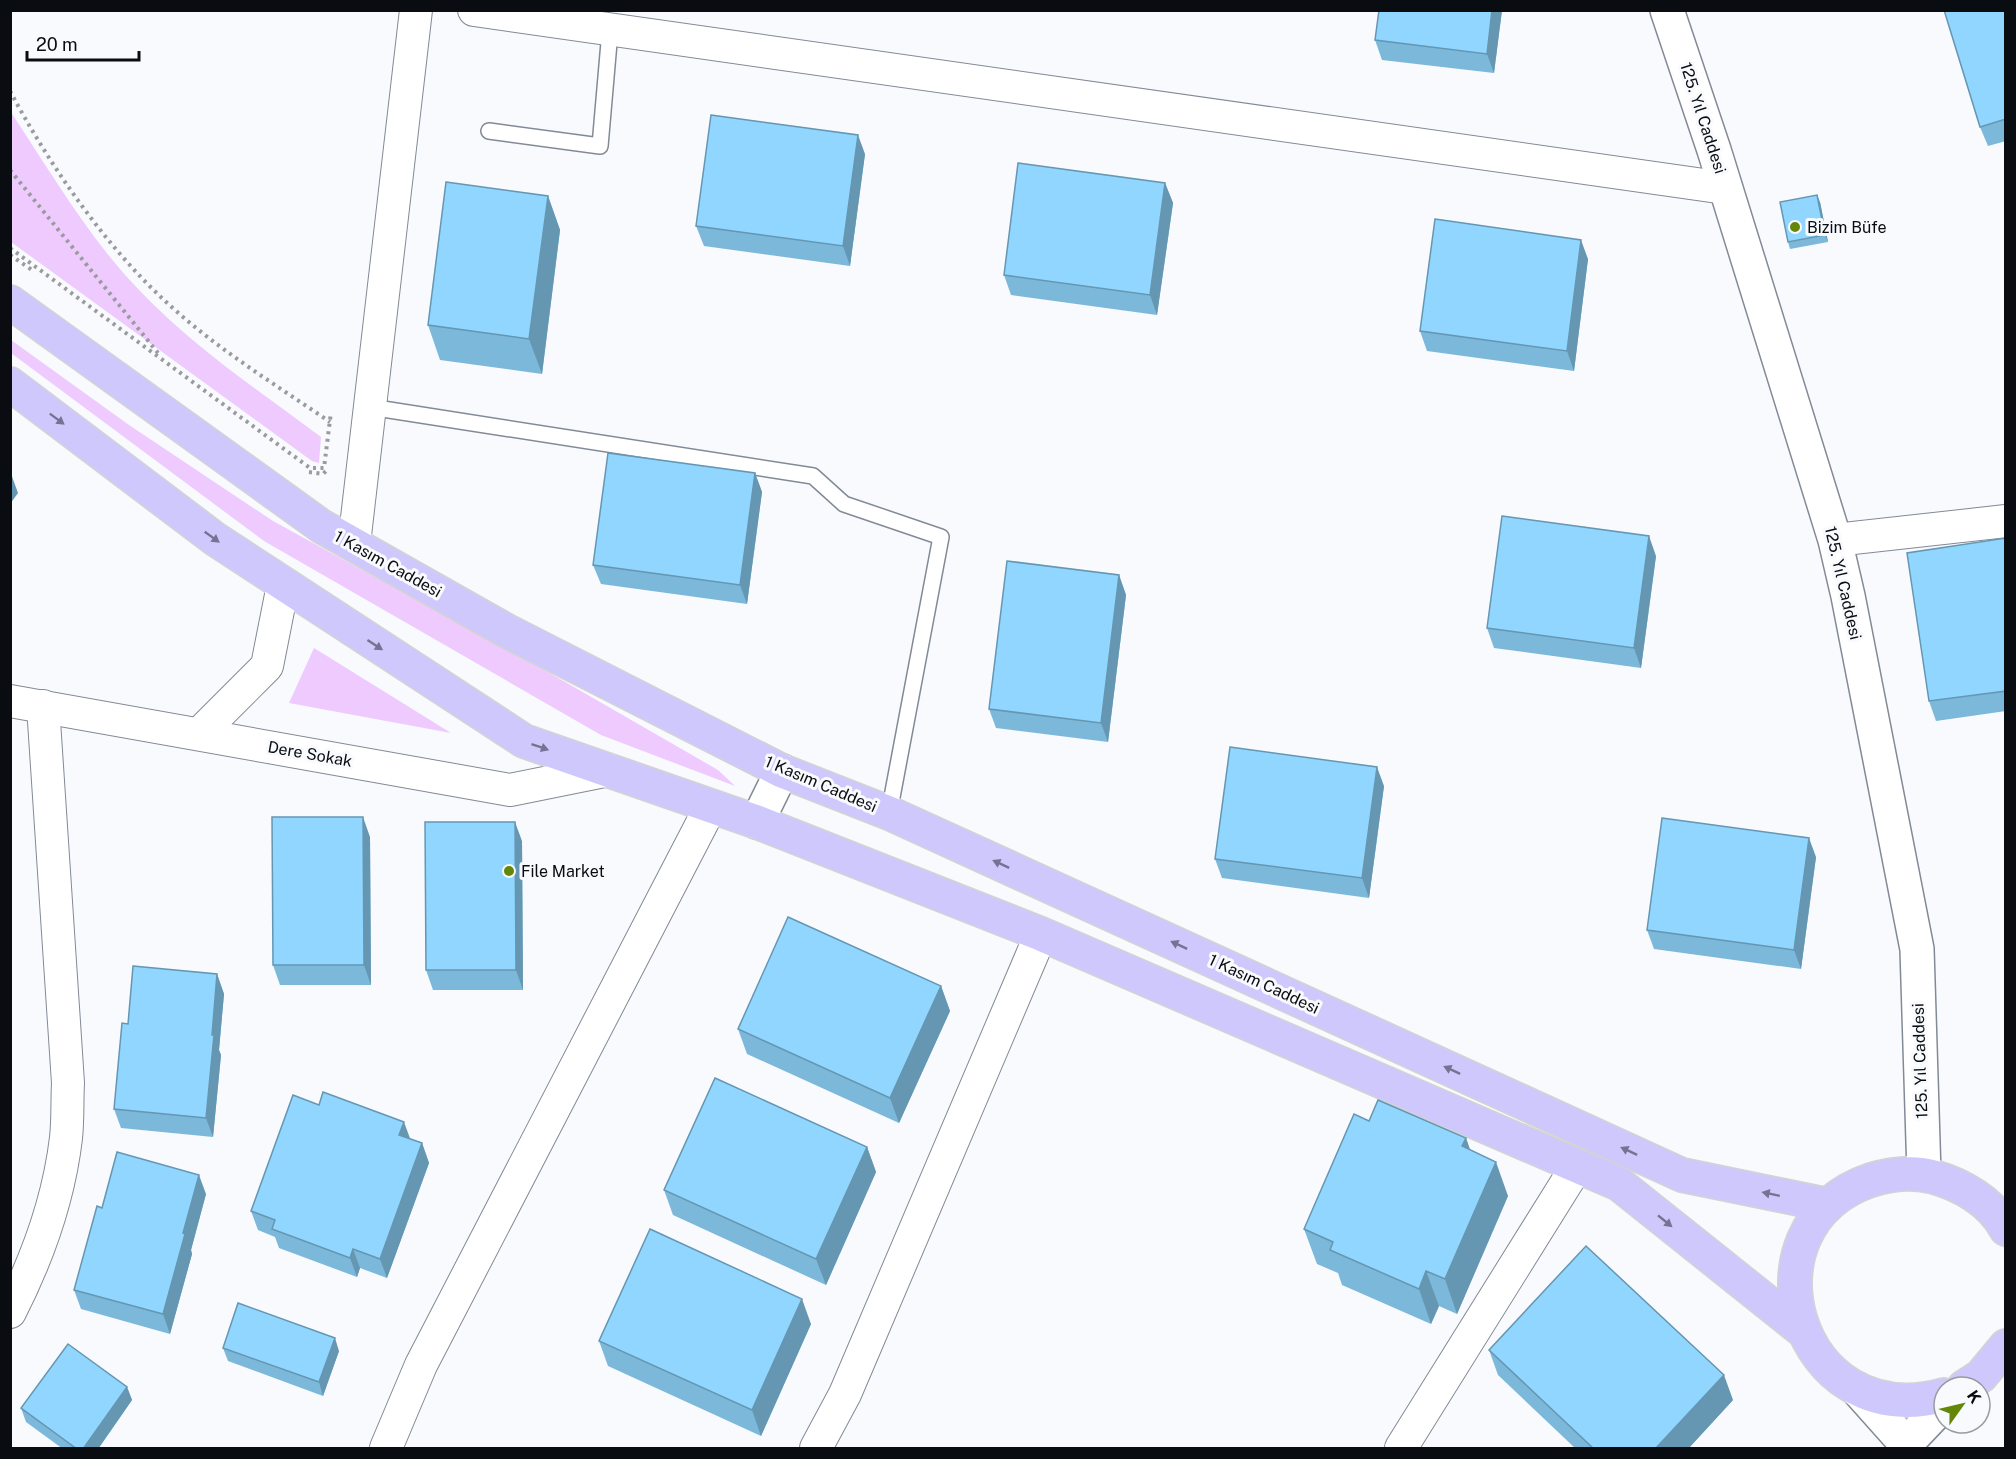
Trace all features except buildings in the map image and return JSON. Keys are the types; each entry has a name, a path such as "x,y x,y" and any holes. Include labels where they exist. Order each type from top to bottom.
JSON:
{"main road":[{"name":"1 Kasım Caddesi","path":"10,302 321,526 507,631 782,771 889,813 1682,1175 1828,1205"},
{"path":"10,384 215,539 524,741 757,822 1041,934 1619,1184 1802,1330 1822,1361 1834,1374 1857,1389 1889,1401 1923,1401 1932,1398"},
{"path":"1802,1330 1794,1297 1796,1264 1808,1232 1828,1205 1856,1185 1890,1174 1924,1174 1953,1182 1993,1197 2006,1229"},
{"path":"1982,1375 2004,1351"}],"street":[{"path":"354,544 416,10"},
{"path":"474,10 1725,188"},
{"name":"125. Yıl Caddesi","path":"1667,10 1835,540 1917,949 1924,1174"},
{"path":"1835,540 2006,521"},
{"path":"199,734 267,666 283,585"},
{"name":"Dere Sokak","path":"10,700 510,790 609,770"},
{"path":"10,1312 27,1280 57,1188 66,1137 68,1083 43,706"},
{"path":"757,822 782,771"},
{"path":"386,1449 421,1365 711,806"},
{"path":"816,1449 845,1394 1041,934"},
{"path":"1401,1449 1577,1166"},
{"path":"1857,1389 1905,1447 1932,1417"}],"lane":[{"path":"489,131 600,146 610,31"},
{"path":"370,407 813,476 844,504 941,537 889,813"}],"path":[{"path":"10,91 36,140 77,196 112,243 164,300 224,350 330,422"},
{"path":"10,170 173,372"},
{"path":"10,248 310,468 324,468 330,422 334,410 328,469 323,474 308,472 10,255"}],"shaded area":[{"path":"10,111 71,204 122,272 183,332 321,437 319,463 312,461 11,242"},
{"path":"11,340 129,425 273,521 541,668 718,770 735,786 601,735 264,541 11,353"},
{"path":"314,648 451,733 289,703"}],"place":[{"name":"Bizim Büfe","path":"1795,227"},
{"name":"File Market","path":"509,871"}]}
